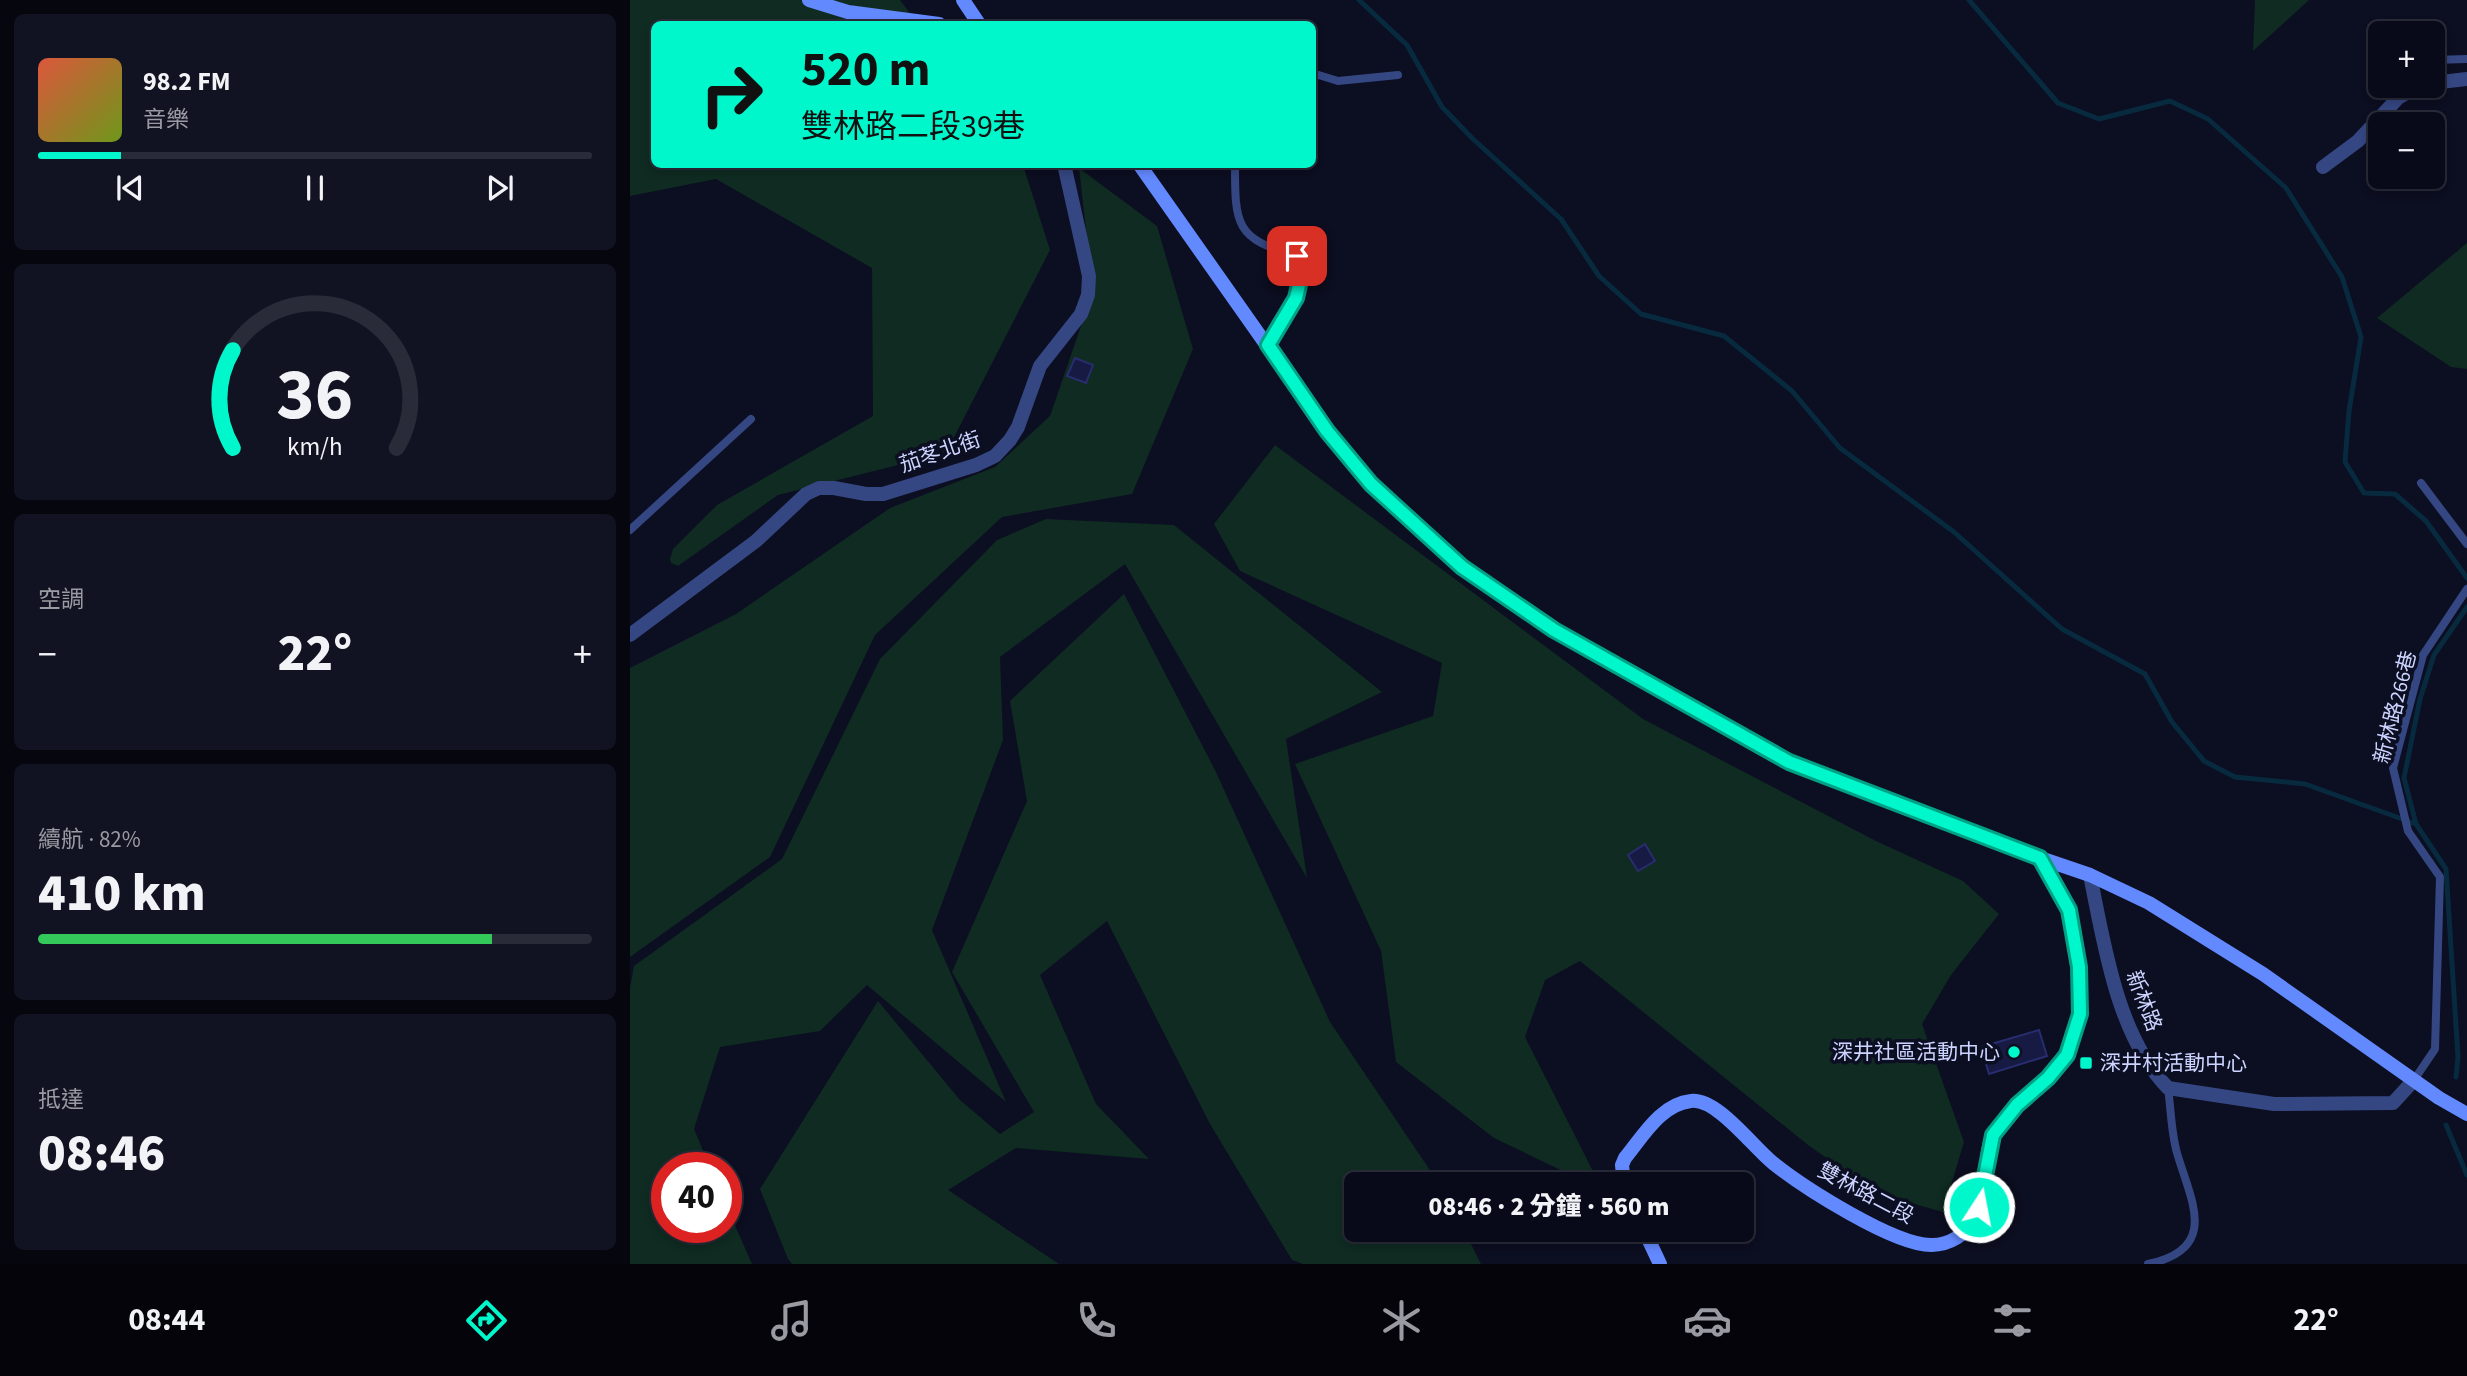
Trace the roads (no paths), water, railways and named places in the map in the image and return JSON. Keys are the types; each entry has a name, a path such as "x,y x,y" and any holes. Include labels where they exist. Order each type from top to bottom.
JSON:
{"street":[{"path":"809,0 848,12 916,21"},
{"path":"963,0 977,21"},
{"path":"2445,82 2467,79"},
{"path":"2323,167 2358,141 2398,98"},
{"name":"茄苳北街","path":"630,635 756,541 806,494 819,488 834,488 883,494 976,465 995,456 1010,440 1018,426 1040,366 1081,314 1088,295 1089,276 1065,168"},
{"path":"1142,168 1327,431 1371,484 1462,567 1554,630 1789,762 2090,875 2150,903 2263,974 2467,1114"},
{"name":"雙林路二段","path":"1623,1172 1625,1158 1664,1111 1684,1102 1701,1101 1719,1109 1752,1145 1791,1177 1864,1220 1914,1242 1930,1245 1948,1243 1958,1238 1974,1221 1993,1135 2017,1105 2048,1078 2067,1055 2080,1014 2079,967 2069,910 2040,858"},
{"name":"新林路","path":"2090,875 2110,974 2136,1040 2156,1076 2168,1088"},
{"path":"2168,1088 2274,1104 2393,1103 2414,1080"},
{"path":"1650,1242 1660,1264"}],"lane":[{"path":"2445,60 2467,59"},
{"path":"1316,74 1338,81 1398,75"},
{"path":"1235,168 1235,207 1242,225 1256,242 1297,256 1300,262 1296,298 1268,345"},
{"path":"630,530 751,419"},
{"path":"2421,483 2467,544"},
{"name":"新林路266巷","path":"2414,1080 2435,1049 2440,877 2408,831 2393,768 2423,655 2467,589"},
{"path":"2148,1264 2181,1253 2190,1242 2196,1214 2176,1150 2168,1088"}],"waterway":[{"path":"1359,0 1407,45 1442,107 1561,219 1599,276 1641,314 1724,336 1792,391 1840,448 1954,532 2062,629 2145,674 2172,722 2204,761 2235,777 2305,784 2416,824 2446,869 2458,1057 2456,1077"},
{"path":"1969,0 2058,103 2099,119 2170,101 2208,119 2286,188 2342,277 2361,337 2349,411 2345,462 2364,493 2395,494 2426,521 2467,578"},
{"path":"2416,824 2404,778 2420,699 2434,655 2467,607"},
{"path":"2446,1125 2467,1175"}],"place":[{"name":"深井社區活動中心","path":"2014,1052"},
{"name":"深井村活動中心","path":"2086,1063"}]}
